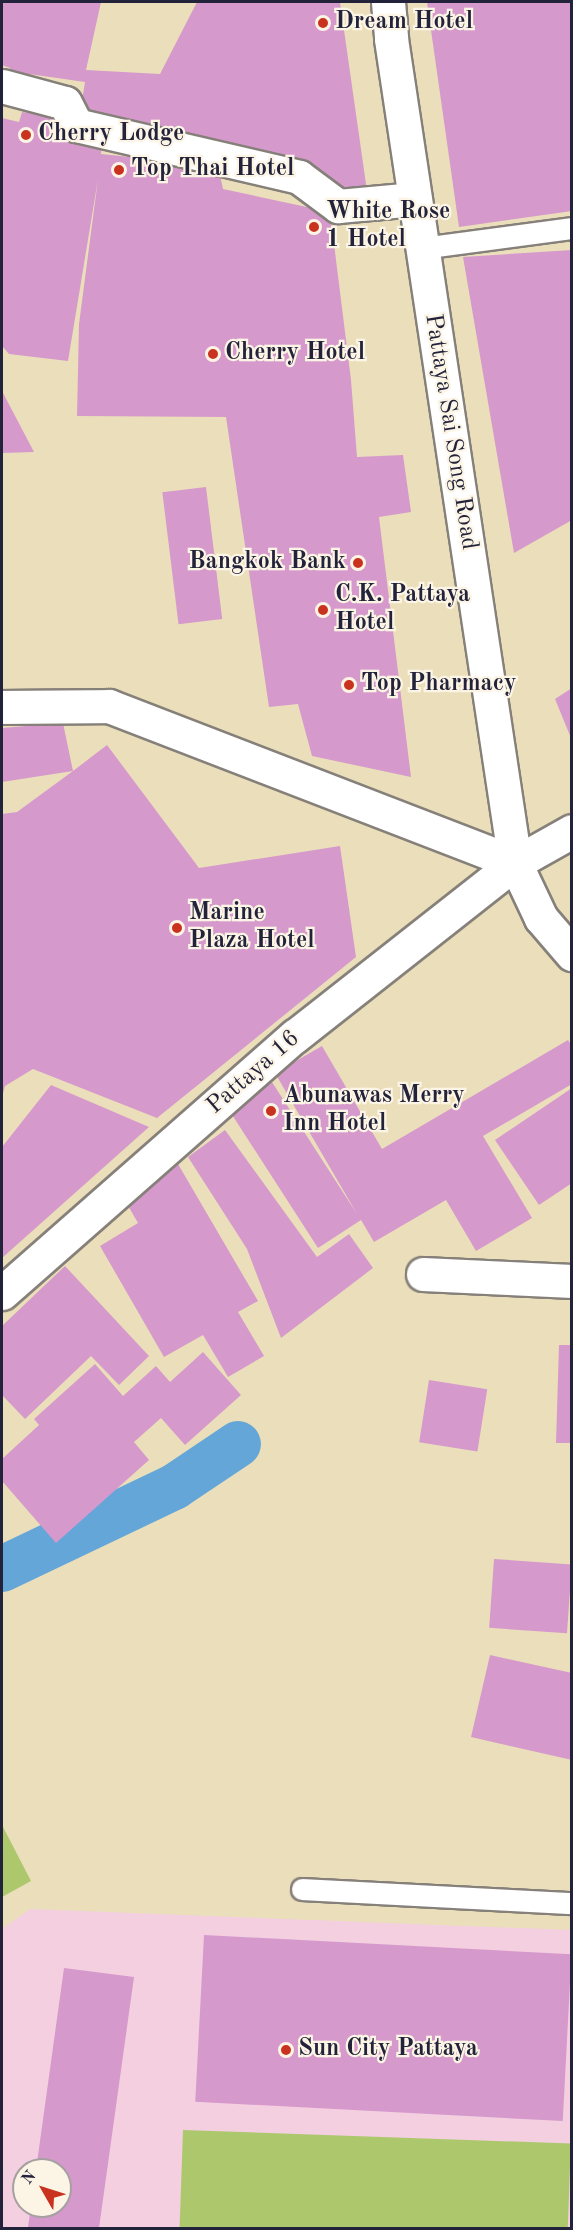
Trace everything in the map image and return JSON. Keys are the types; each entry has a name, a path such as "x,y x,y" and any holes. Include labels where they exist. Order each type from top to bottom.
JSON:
{"street":[{"name":"Pattaya Sai Song Road","path":"388,2 422,248 515,863 541,918 572,954"},
{"path":"2,86 65,104 76,125 299,177 338,206 415,199"},
{"path":"2,707 109,706 515,863"},
{"name":"Pattaya 16","path":"2,1293 295,1036 515,863 572,831"},
{"path":"423,1274 572,1281"}],"lane":[{"path":"422,248 572,228"},
{"path":"302,1889 572,1903"}],"shaded area":[{"name":"Sun City Pattaya","path":"30,1909 571,1930 571,2228 2,2228 2,1929"}],"green space":[{"path":"2,1825 31,1881 2,1897"},
{"path":"183,2130 571,2144 568,2228 180,2228"}],"building":[{"path":"2,2 101,2 86,70 160,74 197,2 340,2 367,191 314,183 80,114 85,82 29,74 27,87 9,83 10,68 2,65"},
{"path":"427,2 572,2 572,211 459,227"},
{"path":"22,112 60,117 55,132 102,143 101,154 218,166 223,189 330,212 351,380 357,457 403,455 411,512 379,517 411,777 312,756 298,704 269,707 226,417 77,416 79,324 98,179 68,361 9,354 2,346 2,118 19,122"},
{"path":"572,250 572,520 514,553 463,257"},
{"path":"2,391 34,452 2,453"},
{"path":"206,487 222,619 179,624 162,492"},
{"path":"572,688 572,738 571,738 555,699"},
{"path":"63,723 73,771 2,782 2,728"},
{"name":"Marine Plaza Hotel","path":"107,745 199,868 340,846 356,957 157,1118 33,1069 5,1086 2,1097 2,814 17,812"},
{"path":"568,1040 572,1046 572,1084 483,1136 532,1218 476,1251 446,1200 374,1242 361,1220 318,1248 227,1107 270,1079 357,1214 275,1073 322,1046 382,1149"},
{"path":"51,1085 149,1127 2,1258 2,1147"},
{"path":"572,1088 572,1183 539,1205 495,1140"},
{"path":"225,1130 317,1257 349,1234 373,1268 281,1338 247,1249 188,1157"},
{"path":"178,1164 258,1301 238,1312 264,1356 228,1377 203,1335 164,1357 100,1246 138,1223 123,1197"},
{"path":"65,1266 149,1356 119,1385 91,1356 25,1419 2,1395 2,1326"},
{"path":"559,1345 572,1345 572,1443 556,1443"},
{"path":"203,1352 241,1395 185,1445 161,1418 134,1442 149,1460 56,1543 2,1481 2,1459 39,1425 34,1419 95,1364 123,1396 156,1366 170,1382"},
{"path":"429,1380 487,1389 477,1451 419,1442"},
{"path":"494,1559 572,1564 567,1633 489,1628"},
{"path":"490,1655 572,1673 572,1760 471,1737"},
{"path":"204,1935 571,1954 563,2121 195,2102"},
{"path":"64,1968 134,1977 99,2228 28,2227 29,2218 72,2218 72,2158 38,2158"}],"waterway":[{"path":"2,1569 174,1487 238,1444"}],"place":[{"name":"Dream Hotel","path":"323,23"},
{"name":"Cherry Lodge","path":"26,135"},
{"name":"Top Thai Hotel","path":"119,170"},
{"name":"White Rose 1 Hotel","path":"314,227"},
{"name":"Cherry Hotel","path":"213,354"},
{"name":"Bangkok Bank","path":"358,563"},
{"name":"C.K. Pattaya Hotel","path":"323,610"},
{"name":"Top Pharmacy","path":"349,685"},
{"name":"Marine Plaza Hotel","path":"177,928"},
{"name":"Abunawas Merry Inn Hotel","path":"271,1111"},
{"name":"Sun City Pattaya","path":"286,2050"}]}
